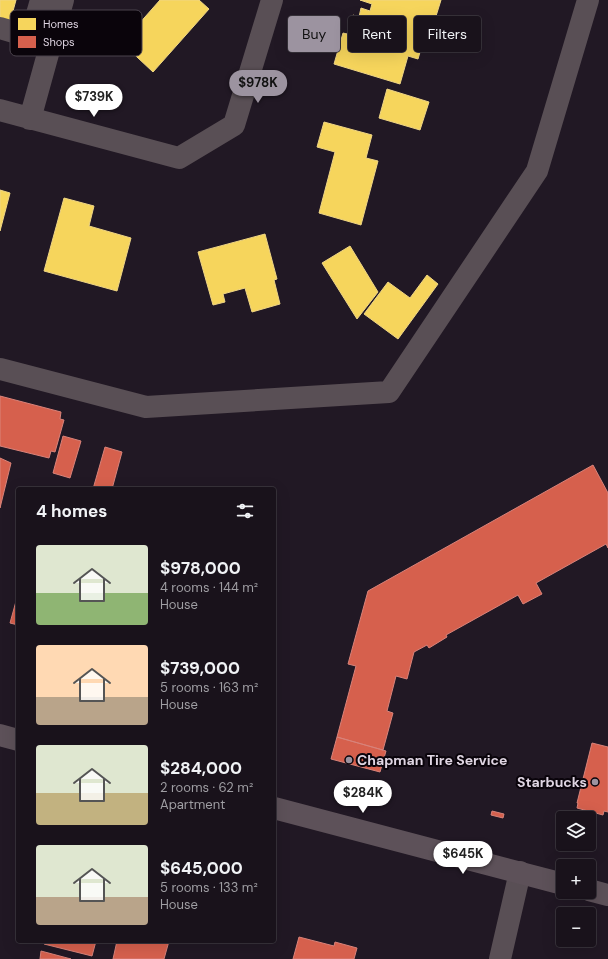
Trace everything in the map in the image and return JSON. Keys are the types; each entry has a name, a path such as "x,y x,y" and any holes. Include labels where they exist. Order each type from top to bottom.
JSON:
{"main road":[{"path":"0,735 16,739"},
{"path":"276,809 556,882"},
{"path":"596,892 608,895"}],"street":[{"path":"60,10 63,0"},
{"path":"0,110 179,158 234,125 272,0"},
{"path":"0,369 146,408 389,392 537,171 588,0"},
{"path":"0,28 10,31"},
{"path":"30,119 47,56"},
{"path":"500,959 520,872"}],"building: Homes":[{"path":"0,0 16,0 13,10 10,10 10,22 0,20"},
{"path":"160,0 199,0 209,9 153,72 136,56 142,56 142,20"},
{"path":"360,0 441,0 436,16 414,16 414,52 420,52 418,59 408,56 400,84 334,64 337,52 340,52 340,43 343,33 347,34 348,31 348,52 406,52 406,16 359,16 361,8 370,11 372,4"},
{"path":"387,89 429,102 420,130 379,118"},
{"path":"324,122 372,135 366,158 378,161 361,225 319,213 335,152 317,147"},
{"path":"0,190 10,193 0,231"},
{"path":"64,198 94,206 89,226 131,238 117,291 44,271"},
{"path":"265,234 277,279 274,280 280,304 252,312 245,288 223,294 225,302 213,305 198,252"},
{"path":"350,246 378,292 357,319 322,263"},
{"path":"427,275 438,284 398,339 364,314 388,282 410,298"}],"building: Shops":[{"path":"0,396 61,412 60,419 64,420 55,452 51,451 49,458 0,446"},
{"path":"63,436 81,441 70,478 53,473"},
{"path":"105,447 122,452 113,487 94,487"},
{"path":"0,458 11,463 0,508"},
{"path":"593,465 608,493 608,548 606,544 536,583 542,594 523,604 518,595 446,635 447,637 429,648 427,645 414,652 407,679 396,676 387,711 393,713 383,750 337,737 356,666 348,664 368,591"},
{"path":"16,601 16,624 10,623"},
{"path":"337,737 386,751 380,772 331,759"},
{"name":"Starbucks","path":"592,743 608,747 608,812 604,811 603,815 596,813 596,811 588,811 577,808"},
{"path":"492,811 504,814 503,818 491,815"},
{"path":"299,937 334,946 335,942 357,948 354,959 293,959"},
{"path":"44,943 95,943 92,956"},
{"path":"117,943 168,943 164,959 113,959"},
{"path":"41,951 71,959 40,959"}],"place":[{"name":"Chapman Tire Service","path":"349,760"},
{"name":"Starbucks","path":"595,782"}]}
